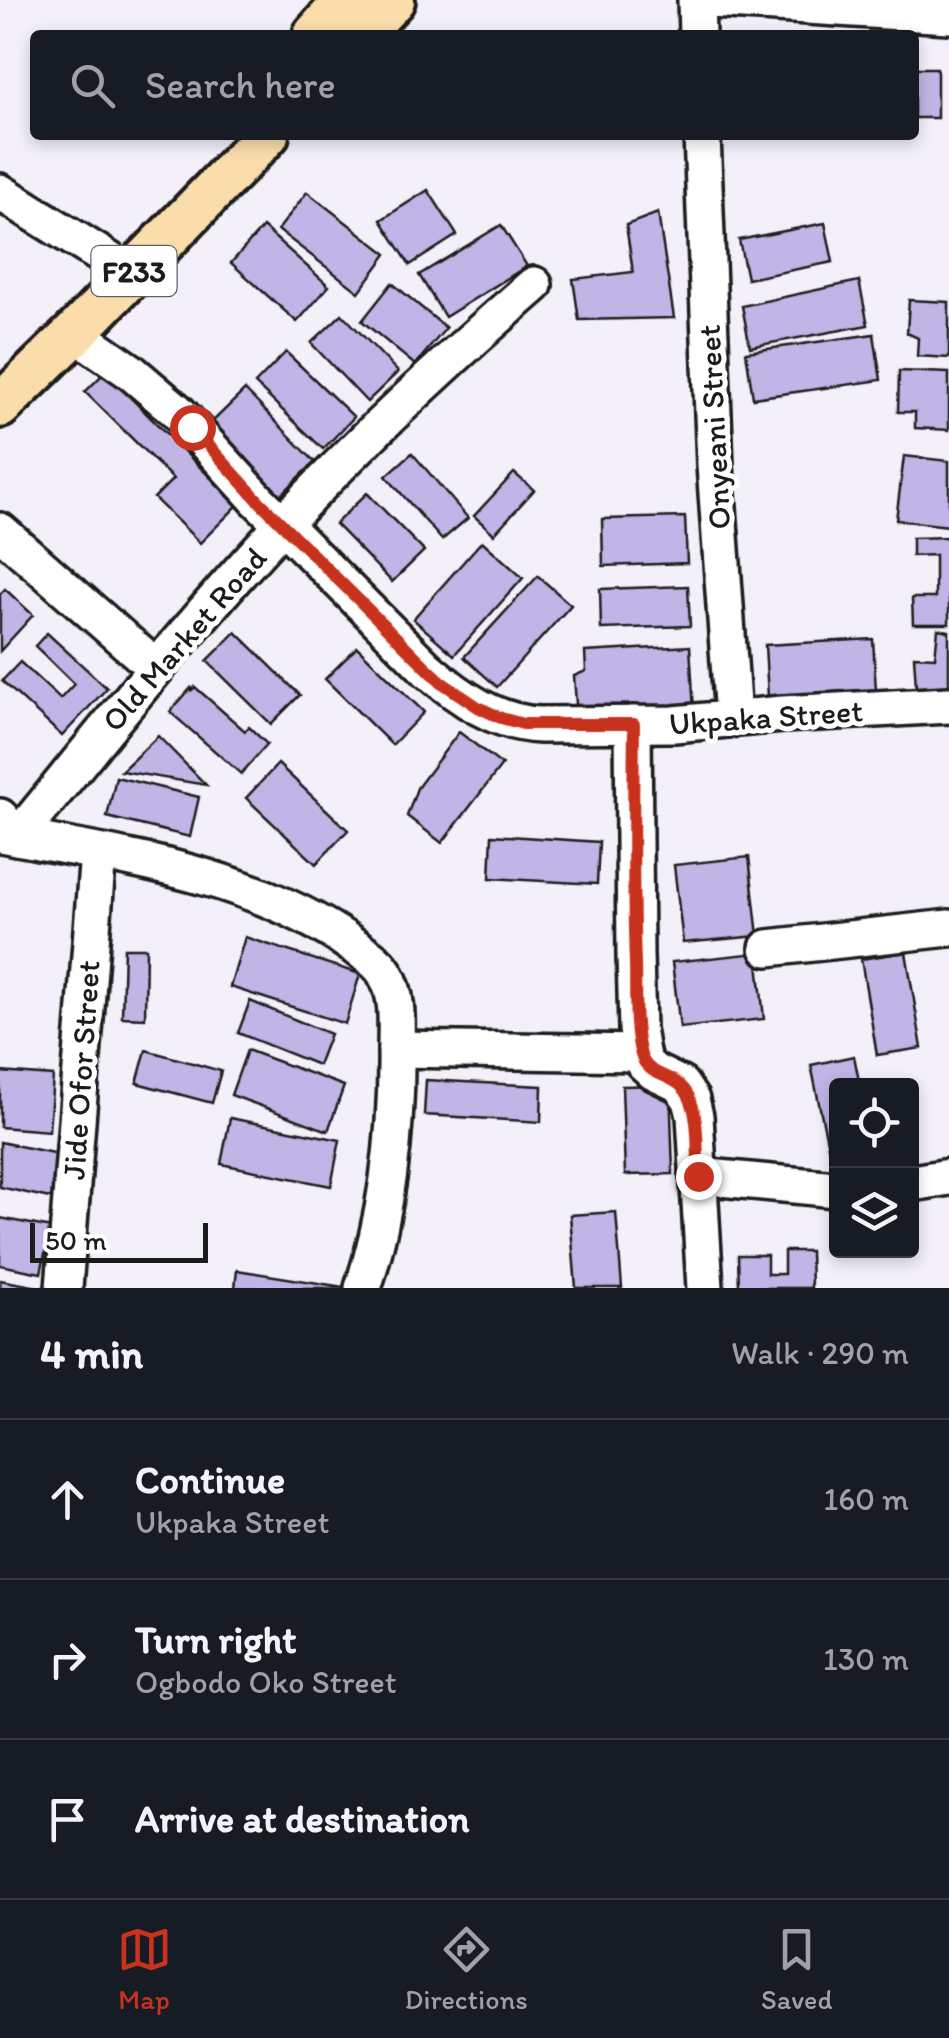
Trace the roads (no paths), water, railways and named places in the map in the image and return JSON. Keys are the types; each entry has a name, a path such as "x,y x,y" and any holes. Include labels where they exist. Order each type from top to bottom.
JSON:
{"main road":[{"path":"319,30 346,0"},
{"path":"365,30 393,0"},
{"name":"F233","path":"0,406 75,333 117,270 223,140"},
{"name":"F233","path":"0,371 261,140"}],"street":[{"path":"696,0 698,30"},
{"path":"710,0 949,15"},
{"name":"Onyeani Street","path":"702,140 715,465 733,718"},
{"path":"0,192 117,270"},
{"name":"Old Market Road","path":"6,829 283,524 373,432 534,285"},
{"name":"Ukpaka Street","path":"75,333 166,401 444,684 501,718 523,724 674,724 949,705"},
{"path":"0,531 156,668"},
{"path":"634,724 637,1029 643,1062 654,1072 682,1085 691,1100 704,1288"},
{"path":"6,829 156,864 246,890 340,936 386,972 396,1001 397,1090 376,1248 363,1288"},
{"name":"Jide Ofor Street","path":"64,1288 98,853"},
{"path":"768,948 949,928"},
{"path":"396,1049 640,1053"},
{"path":"698,1176 829,1187"},
{"path":"919,1182 949,1177"}]}
